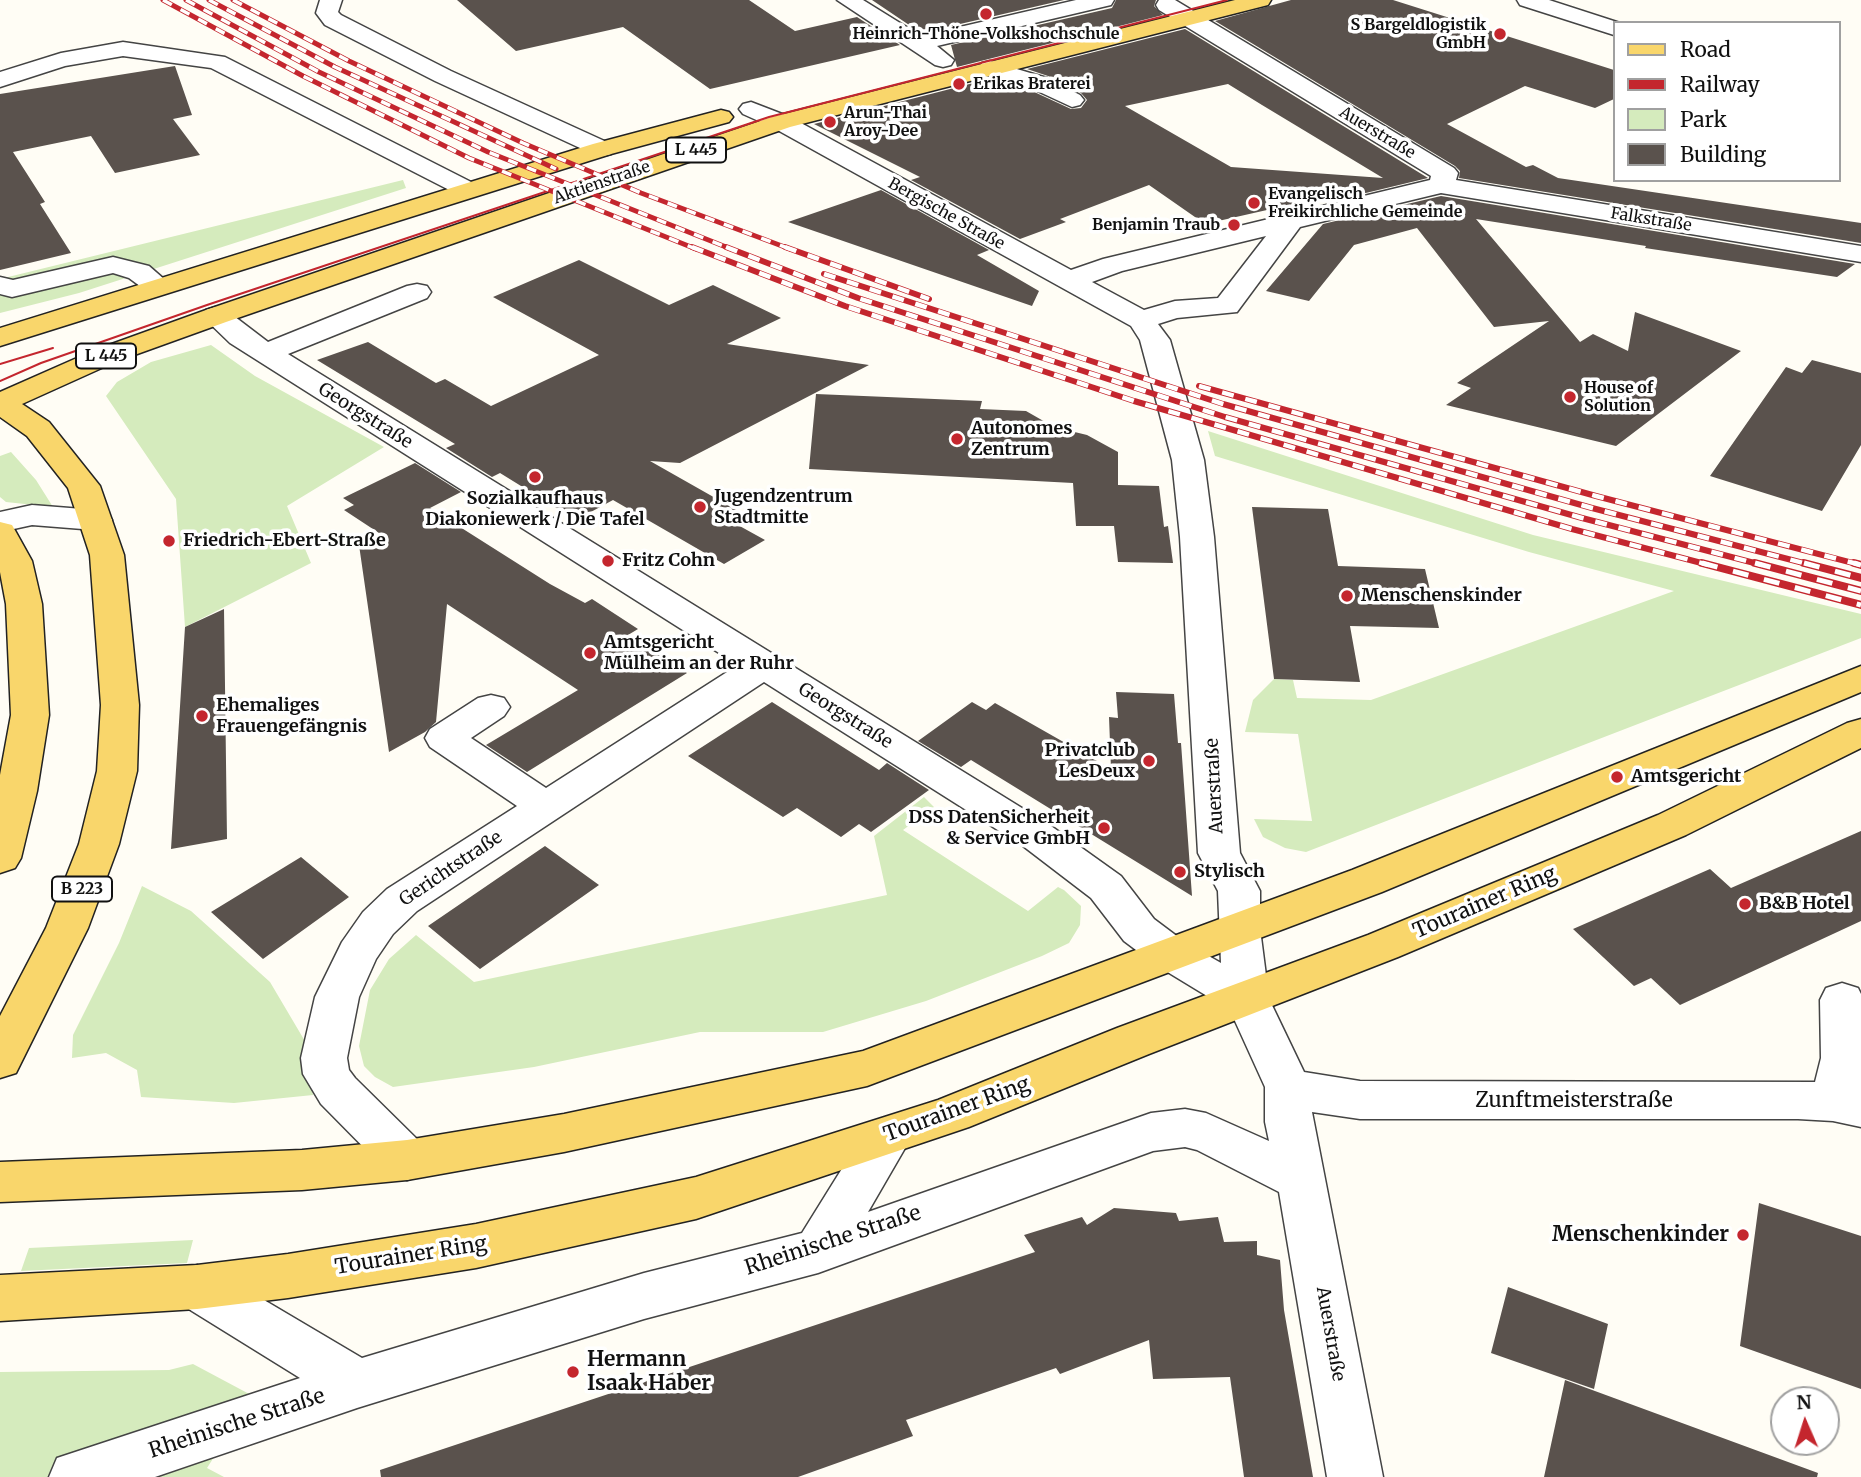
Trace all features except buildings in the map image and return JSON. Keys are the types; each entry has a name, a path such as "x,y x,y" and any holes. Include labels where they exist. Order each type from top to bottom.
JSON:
{"main road":[{"name":"Aktienstraße","path":"0,337 603,149 751,109 943,61 1181,8 1260,0"},
{"name":"Aktienstraße","path":"0,403 106,356 216,316 781,122 1030,58 1181,8"},
{"path":"207,271 207,306 216,316"},
{"name":"B 223","path":"0,403 38,429 84,486 107,555 120,705 117,771 99,844 67,928 0,1060"},
{"path":"0,532 15,561 24,604 30,715 18,791 0,858"},
{"path":"0,1182 302,1170 407,1160 564,1133 867,1068 1367,881 1861,678"},
{"name":"Tourainer Ring","path":"0,1298 197,1287 288,1276 488,1244 696,1198 952,1114 1133,1041 1383,946 1671,824 1861,732"}],"street":[{"path":"331,0 327,13 332,20 443,76 603,149"},
{"path":"848,0 943,61"},
{"path":"918,44 1103,0"},
{"path":"1528,0 1612,28"},
{"name":"Auerstraße","path":"1181,8 1445,173 1441,185"},
{"path":"0,80 61,60 123,49 217,62 468,190"},
{"path":"1030,58 1036,67 1039,83"},
{"path":"990,68 1005,75 1039,83 1072,100"},
{"name":"Bergische Straße","path":"751,109 781,122 1141,320"},
{"path":"1068,281 1113,265 1441,185"},
{"name":"Falkstraße","path":"1441,185 1861,254"},
{"path":"1141,320 1175,310 1227,306 1290,221"},
{"path":"0,285 12,289 113,265 139,272 158,286"},
{"path":"265,353 417,292"},
{"name":"Georgstraße","path":"216,316 240,337 265,353 1037,836 1106,887 1139,930 1171,954 1247,999"},
{"name":"Auerstraße","path":"1141,320 1155,340 1188,460 1197,537 1219,853 1239,891 1239,929 1247,999 1287,1087 1289,1122 1355,1477"},
{"path":"0,522 32,515 95,520"},
{"name":"Gerichtstraße","path":"407,1160 338,1091 326,1074 324,1058 337,997 356,953 379,923 402,900 764,665"},
{"path":"491,707 443,738 545,807"},
{"path":"1842,1000 1847,1105"},
{"name":"Zunftmeisterstraße","path":"1287,1087 1360,1100 1847,1105"},
{"name":"Rheinische Straße","path":"77,1477 356,1384 644,1296 818,1251 1151,1132 1169,1129 1206,1132 1300,1180"},
{"path":"818,1251 888,1136"},
{"name":"Rheinische Straße","path":"197,1287 356,1384"}],"green space":[{"path":"403,180 406,188 79,293 0,313 0,279"},
{"path":"211,345 255,376 384,447 287,506 311,563 185,627 176,499 106,396 117,382 151,362"},
{"path":"1208,431 1533,535 1861,614 1861,638 1306,852 1285,848 1263,837 1254,819 1312,821 1298,734 1245,732 1253,700 1274,679 1293,680 1297,698 1371,700 1674,591 1529,552 1215,456"},
{"path":"11,452 36,480 53,507 6,502 0,497 0,456"},
{"path":"924,797 934,807 903,830 1028,911 1058,887 1064,890 1081,906 1080,925 1069,943 926,1001 823,1032 700,1032 534,1067 393,1087 375,1077 364,1066 359,1046 370,990 389,959 416,935 474,982 887,895 874,836"},
{"path":"142,886 191,911 270,982 309,1048 313,1095 234,1103 141,1097 137,1070 106,1053 72,1058 73,1035 119,943"},
{"path":"193,1240 187,1263 21,1271 29,1248"},
{"path":"193,1364 253,1396 207,1468 224,1477 0,1477 0,1372 169,1370"}],"tram line":[{"path":"0,381 41,363 207,305 769,117 1227,0"},
{"path":"0,364 53,348"}],"railway":[{"path":"163,0 303,76 469,158 696,249"},
{"path":"186,0 319,72 488,152 731,249"},
{"path":"209,0 335,67 556,169"},
{"path":"233,0 349,61 523,143 641,193 790,249"},
{"path":"692,247 845,306 1134,401 1572,529 1709,565"},
{"path":"726,247 858,298 1225,417 1582,518 1762,565"},
{"path":"785,247 929,299"},
{"path":"824,274 1223,404 1592,508 1811,565"},
{"path":"1199,386 1596,496 1861,565 1854,563"},
{"path":"1702,563 1861,605"},
{"path":"1755,563 1861,591"},
{"path":"1804,563 1861,578"}],"place":[{"name":"Heinrich-Thöne-Volkshochschule","path":"986,14"},
{"name":"S Bargeldlogistik GmbH","path":"1500,34"},
{"name":"Erikas Braterei","path":"959,84"},
{"name":"Arun-Thai Aroy-Dee","path":"830,122"},
{"name":"Evangelisch Freikirchliche Gemeinde","path":"1254,203"},
{"name":"Benjamin Traub","path":"1234,225"},
{"name":"House of Solution","path":"1570,397"},
{"name":"Autonomes Zentrum","path":"957,439"},
{"name":"Sozialkaufhaus Diakoniewerk / Die Tafel","path":"535,477"},
{"name":"Jugendzentrum Stadtmitte","path":"700,507"},
{"name":"Friedrich-Ebert-Straße","path":"169,541"},
{"name":"Fritz Cohn","path":"608,561"},
{"name":"Menschenskinder","path":"1347,596"},
{"name":"Amtsgericht Mülheim an der Ruhr","path":"590,653"},
{"name":"Ehemaliges Frauengefängnis","path":"202,716"},
{"name":"Privatclub LesDeux","path":"1149,761"},
{"name":"Amtsgericht","path":"1617,777"},
{"name":"DSS DatenSicherheit & Service GmbH","path":"1104,828"},
{"name":"Stylisch","path":"1180,872"},
{"name":"B&B Hotel","path":"1745,904"},
{"name":"Menschenkinder","path":"1743,1235"},
{"name":"Hermann Isaak Haber","path":"573,1372"}]}
